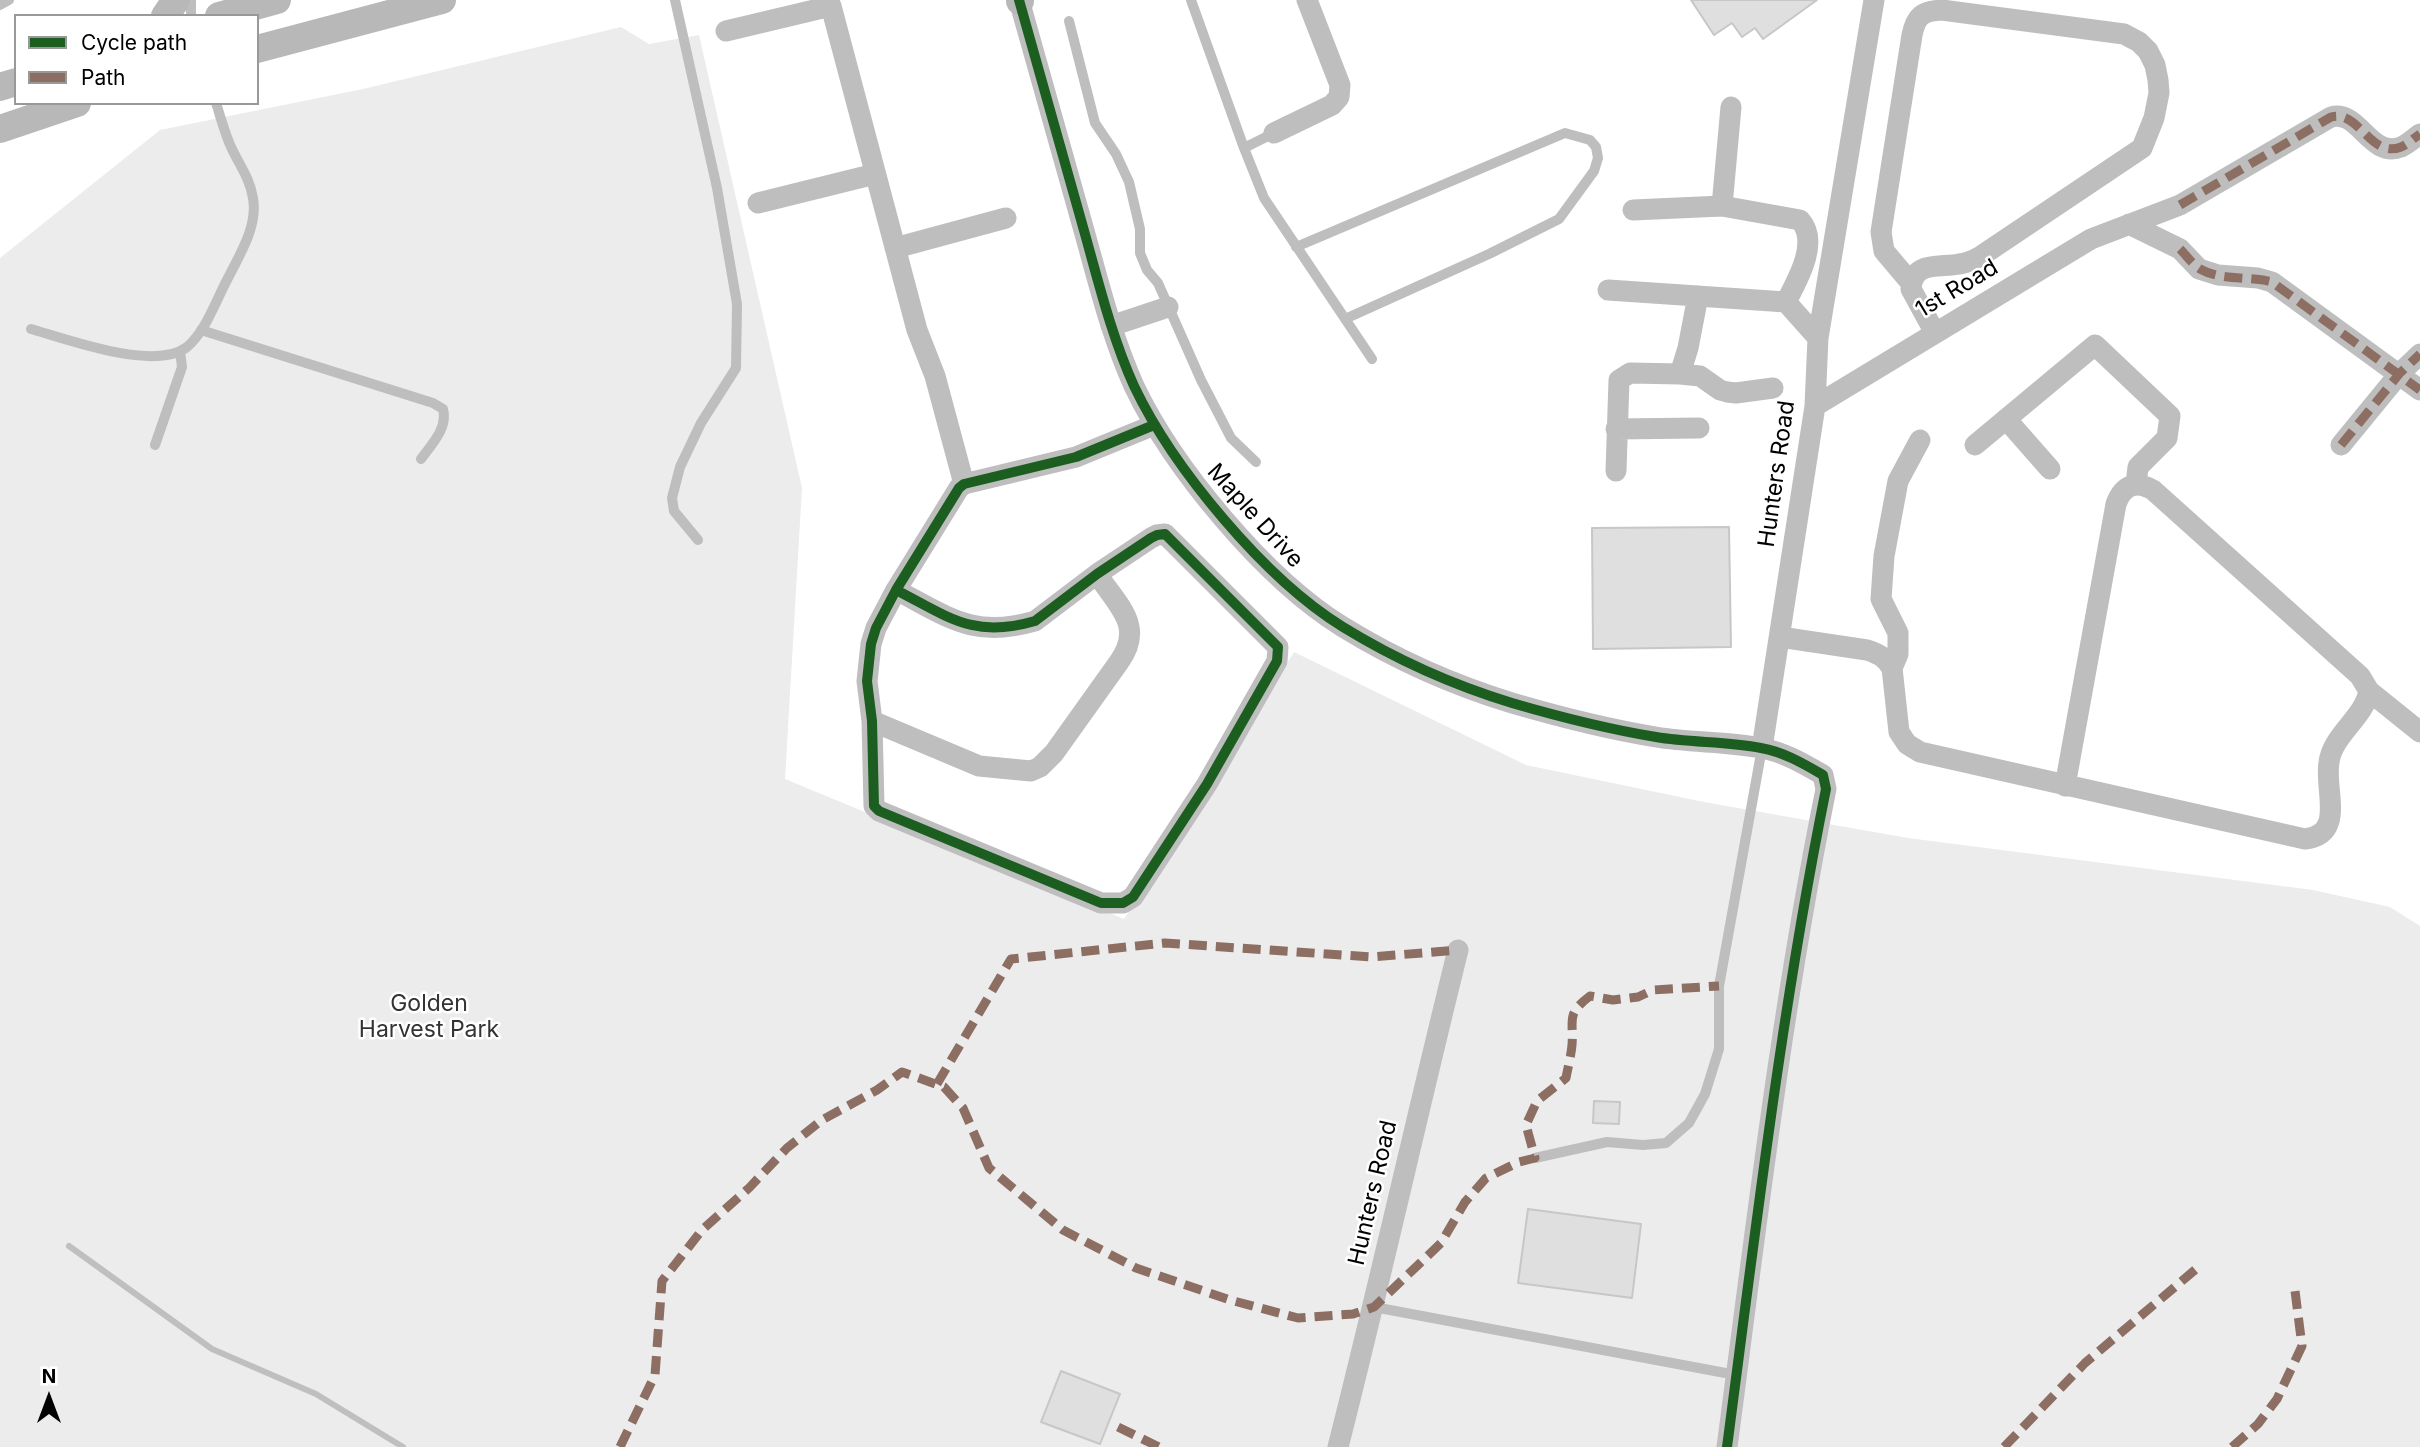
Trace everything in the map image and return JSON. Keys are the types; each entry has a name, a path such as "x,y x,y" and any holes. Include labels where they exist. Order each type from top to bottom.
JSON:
{"street":[{"path":"212,13 277,0"},
{"path":"259,48 442,0"},
{"name":"Maple Drive","path":"1019,0 1111,326 1133,383 1154,425 1200,489 1250,548 1286,582 1341,626 1458,685 1583,723 1660,738 1762,748"},
{"path":"1274,133 1332,105 1339,97 1340,85 1307,0"},
{"name":"Hunters Road","path":"1762,748 1815,406 1818,338 1874,0"},
{"path":"726,31 831,5 917,330 935,376 964,484"},
{"path":"1911,283 1884,251 1881,232 1912,35 1915,22 1921,15 1932,10 1942,10 2124,34 2139,41 2155,65 2159,93 2154,118 2142,148 1980,256 1958,265 1924,267 1916,274 1910,289 1935,333"},
{"path":"0,129 71,105"},
{"path":"1722,206 1731,107"},
{"name":"1st Road","path":"1815,406 2091,239 2180,205 2331,117 2345,118 2372,142 2388,148 2403,146 2420,134"},
{"path":"758,203 875,174"},
{"path":"1633,209 1722,206 1800,220 1804,224 1807,237 1804,266 1786,302"},
{"path":"895,248 1006,218"},
{"path":"2129,224 2180,249 2199,269 2218,275 2258,278 2272,282 2420,390"},
{"path":"1608,290 1786,302 1818,338"},
{"path":"1680,374 1698,296"},
{"path":"1111,326 1168,307"},
{"path":"1975,445 2095,345 2170,416 2167,438 2138,467 2136,484"},
{"path":"2341,445 2400,373 2420,354"},
{"path":"1616,471 1619,380 1624,375 1700,376 1720,390 1735,393 1773,388"},
{"path":"2006,419 2050,469"},
{"path":"896,590 966,625 986,628 1011,627 1035,621 1097,574 1157,535 1165,534 1278,647 1279,654 1207,783 1133,897 1123,903 1101,903 879,811 872,798 872,721 867,681 868,658 876,628 896,590 958,488 964,484 1076,457 1154,425"},
{"path":"1616,429 1699,428"},
{"path":"1892,668 1898,654 1898,633 1881,599 1884,555 1898,481 1920,440"},
{"path":"2065,786 2116,504 2120,495 2136,484 2143,484 2153,490 2360,676 2369,691 2420,732"},
{"path":"872,721 979,766 1023,772 1040,767 1054,753 1119,663 1131,639 1128,622 1097,574"},
{"path":"1780,637 1867,650 1887,659 1892,668 1899,732 1906,744 1920,752 2305,839 2316,838 2325,833 2330,823 2327,769 2333,747 2365,703 2369,691"},
{"path":"1727,1447 1769,1128 1826,789 1823,775 1799,761 1762,748"},
{"name":"Hunters Road","path":"1338,1447 1374,1307 1458,950"}],"lane":[{"path":"0,5 9,0"},
{"path":"675,0 717,188 737,304 736,368 701,424 680,467 672,498 674,511 698,540"},
{"path":"1191,0 1264,198 1372,359"},
{"path":"1069,21 1095,123 1115,154 1129,183 1140,229 1140,253 1147,270 1158,283 1201,380 1231,438 1256,461"},
{"path":"31,329 128,356 165,354 187,347 201,330 243,250 254,219 254,200 249,179 230,146 217,105"},
{"path":"1244,149 1274,133"},
{"path":"1296,247 1565,133 1590,140 1597,147 1598,158 1594,171 1559,219 1345,319"},
{"path":"201,330 433,402 443,409 445,419 422,459"},
{"path":"155,445 182,367 180,351"},
{"path":"1535,1158 1607,1142 1643,1145 1666,1143 1689,1123 1705,1094 1719,1049 1719,986 1762,748"},
{"path":"1374,1307 1736,1375"}],"green space":[{"name":"Golden Harvest Park","path":"621,27 649,44 699,35 802,488 785,779 1124,919 1294,652 1526,765 1704,802 1908,838 2313,890 2390,907 2420,926 2420,1447 0,1447 0,258 160,130 363,89"}],"building":[{"path":"1691,0 1817,0 1763,39 1755,28 1742,37 1732,23 1714,35"},
{"path":"1729,527 1731,647 1593,649 1592,528"},
{"path":"1594,1101 1620,1102 1619,1124 1593,1123"},
{"path":"1528,1209 1641,1224 1632,1298 1518,1283"},
{"path":"1061,1371 1120,1394 1100,1444 1041,1422"}],"waterway":[{"path":"69,1246 212,1349 316,1394 403,1447"}],"marked path":[{"path":"2180,205 2331,117 2341,116 2349,120 2373,141 2390,149 2404,146 2420,134"},
{"path":"2180,249 2197,267 2208,273 2272,282 2420,390"},
{"path":"2341,445 2400,373 2420,354"},
{"path":"937,1084 1011,959 1165,943 1372,957 1458,950"},
{"path":"620,1447 655,1375 662,1281 702,1230 749,1188 787,1148 822,1120 877,1090 902,1072 944,1087 963,1108 989,1168 1063,1230 1136,1268 1230,1300 1298,1318 1353,1314 1374,1307 1441,1243 1465,1202 1486,1178 1519,1162 1535,1158 1526,1125 1537,1101 1566,1078 1572,1045 1572,1018 1582,1002 1590,996 1613,1000 1638,997 1653,990 1719,986"},
{"path":"2004,1447 2085,1363 2202,1264"},
{"path":"2232,1447 2258,1424 2277,1399 2302,1346 2295,1291"},
{"path":"1118,1427 1159,1447"}],"cycle path":[{"path":"1019,0 1106,307 1134,386 1172,452 1197,486 1224,519 1283,581 1313,606 1363,639 1425,670 1490,696 1620,730 1669,739 1735,744 1778,752 1823,775 1826,789 1783,1035 1727,1447"},
{"path":"896,590 962,622 995,628 1013,626 1035,621 1097,574 1151,538 1165,534 1278,647 1277,661 1207,784 1133,897 1123,903 1101,903 879,811 874,806 872,721 867,681 871,644 876,628 896,590 959,488 964,484 1076,457 1154,425"}]}
